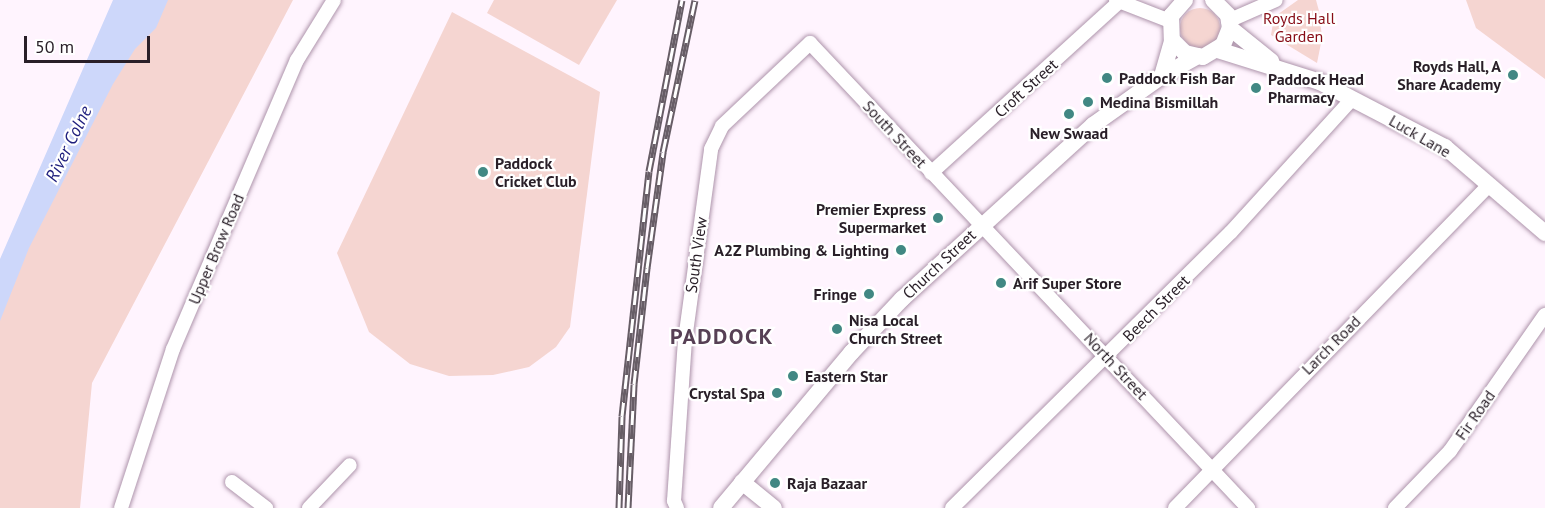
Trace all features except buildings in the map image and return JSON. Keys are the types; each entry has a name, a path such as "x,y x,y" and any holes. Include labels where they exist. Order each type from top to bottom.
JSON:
{"street":[{"name":"Upper Brow Road","path":"121,508 173,349 297,60 334,0"},
{"name":"Luck Lane","path":"1213,0 1229,24 1277,66"},
{"path":"1218,50 1229,24 1276,0"},
{"path":"1117,1 1170,21"},
{"name":"Croft Street","path":"932,173 1117,1"},
{"path":"1162,76 1172,40 1170,21 1183,1"},
{"path":"1172,40 1185,53 1198,56"},
{"name":"South Street","path":"810,42 980,225"},
{"name":"South View","path":"677,508 674,501 685,340 711,149 722,126 810,42"},
{"name":"Luck Lane","path":"1218,50 1277,66 1352,99 1445,147 1545,233"},
{"name":"Church Street","path":"721,508 852,352 980,225 1093,125 1162,76 1198,56 1218,50"},
{"name":"Beech Street","path":"952,508 1108,357 1231,232 1352,99"},
{"name":"Larch Road","path":"1175,508 1489,185"},
{"name":"North Street","path":"980,225 1108,357 1248,508"},
{"name":"Fir Road","path":"1395,508 1450,451 1545,315"},
{"path":"309,508 350,465"},
{"path":"232,482 266,508"},
{"path":"742,482 774,508"}],"green space":[{"path":"142,0 293,0 92,383 80,508 0,508 0,292"},
{"path":"494,0 617,0 579,65 487,13"},
{"name":"Royds Hall Garden","path":"1298,0 1316,0 1322,38 1317,63 1271,35 1274,17"},
{"path":"1466,0 1545,0 1545,79 1476,28"},
{"path":"1200,8 1214,14 1220,28 1214,42 1200,48 1186,42 1180,28 1186,14"},
{"name":"Paddock Cricket Club","path":"452,12 600,92 570,327 556,347 529,367 493,375 449,376 410,364 369,332 337,253"}],"water":[{"name":"River Colne","path":"113,0 168,0 156,28 135,49 113,84 29,248 0,321 0,259"}],"railway":[{"path":"619,508 622,416 649,171 682,0"},
{"path":"628,508 634,384 647,268 663,152 695,0"}],"place":[{"name":"Royds Hall, A Share Academy","path":"1513,75"},
{"name":"Paddock Fish Bar","path":"1107,78"},
{"name":"Paddock Head Pharmacy","path":"1256,88"},
{"name":"Medina Bismillah","path":"1088,102"},
{"name":"New Swaad","path":"1069,114"},
{"name":"Paddock Cricket Club","path":"483,172"},
{"name":"Premier Express Supermarket","path":"938,218"},
{"name":"A2Z Plumbing & Lighting","path":"901,250"},
{"name":"Arif Super Store","path":"1001,283"},
{"name":"Fringe","path":"869,294"},
{"name":"Nisa Local Church Street","path":"837,329"},
{"name":"Eastern Star","path":"793,376"},
{"name":"Crystal Spa","path":"777,393"},
{"name":"Raja Bazaar","path":"775,483"}],"district":[{"name":"PADDOCK","path":"722,337"}]}
